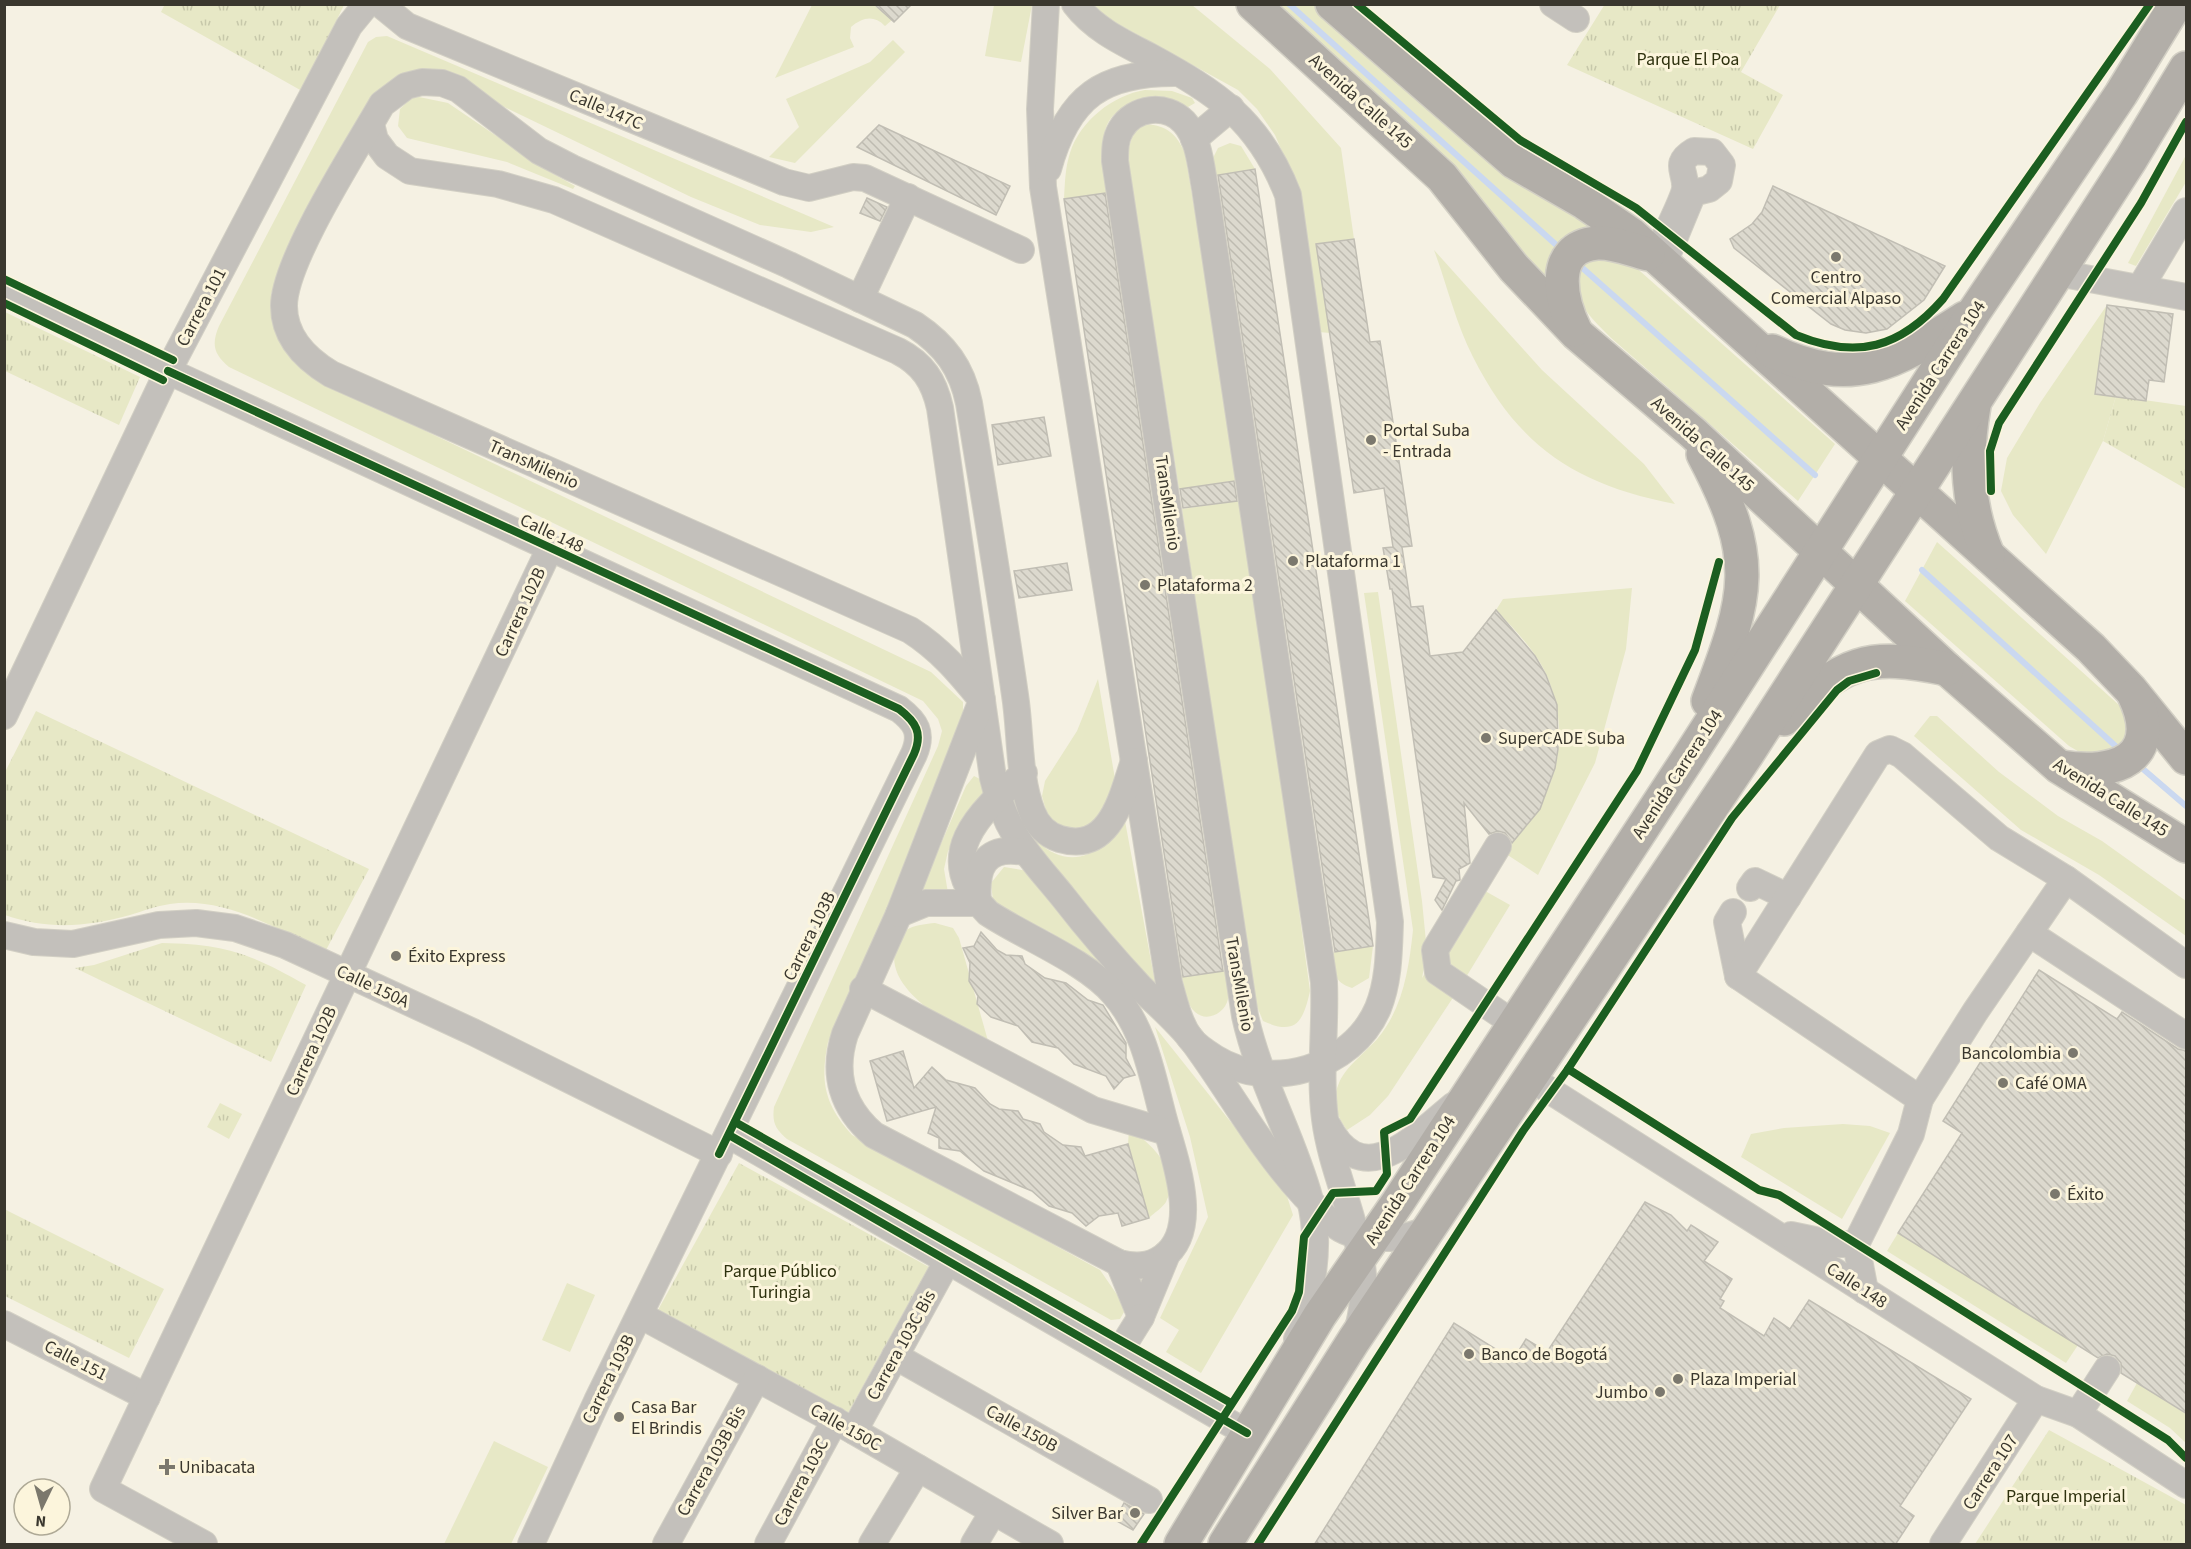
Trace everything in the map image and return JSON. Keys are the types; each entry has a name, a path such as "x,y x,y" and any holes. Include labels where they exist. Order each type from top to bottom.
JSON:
{"main road":[{"name":"Avenida Calle 145","path":"1253,4 1442,177 1514,268 1577,334 1692,433 1947,669 2059,767 2187,846"},
{"path":"1332,4 1489,143 1514,162 1608,218 1660,259 1990,560 2091,648 2132,690 2187,758"},
{"name":"Avenida Carrera 104","path":"1181,1545 1364,1242 1466,1095 1685,763 1974,312 2121,94 2176,4"},
{"path":"1225,1545 1354,1340 1748,753 1915,491 2058,273 2187,68"},
{"path":"1577,334 1565,307 1562,276 1571,256 1586,246 1608,243 1660,259"},
{"path":"1752,342 1802,363 1851,371 1878,365 1908,354 1974,312"},
{"path":"1975,399 1969,439 1969,479 1978,528 1990,560"},
{"path":"1685,763 1734,634 1743,582 1742,562 1734,519 1692,433"},
{"path":"1748,753 1807,698 1836,675 1870,661 1891,660 1947,669"},
{"path":"2059,767 2088,771 2130,755 2143,722 2132,690"},
{"path":"1320,1314 1340,1304 1350,1306 1358,1319 1354,1340"}],"street":[{"name":"Carrera 101","path":"4,717 168,371 349,26 367,4"},
{"name":"Calle 147C","path":"380,4 407,26 784,182 809,188 853,177 865,178 908,197"},
{"name":"TransMilenio","path":"1046,4 1040,109 1043,187 1169,983 1176,1008 1191,1039 1263,1147 1311,1202 1336,1226 1364,1242 1411,1236 1429,1227"},
{"name":"TransMilenio","path":"371,124 380,148 404,168 436,176 527,190 554,200 898,351 921,366 936,390 940,408 997,797 1003,814 1024,852 1139,985 1191,1039 1230,1067 1263,1075 1305,1070 1322,1063 1354,1042 1378,1009 1386,983 1390,922 1386,878 1288,195 1266,147 1248,123 1231,108 1181,73 1100,29 1075,4"},
{"path":"1553,4 1576,19"},
{"name":"TransMilenio","path":"1043,187 1060,132 1084,100 1101,87 1129,75 1181,73"},
{"name":"TransMilenio","path":"982,700 941,653 910,630 331,374 314,364 292,337 284,307 285,290 318,218 382,104 393,93 422,82 442,83 458,89 526,141 555,159 860,299 930,334 952,358 966,388 1016,697 1024,773 1029,801 1038,823 1054,837 1078,842 1096,836 1114,818 1134,761"},
{"path":"1194,139 1231,108"},
{"name":"TransMilenio","path":"1288,1365 1307,1302 1313,1265 1311,1202 1289,1138 1252,1046 1238,977 1115,161 1115,146 1127,120 1149,110 1162,110 1176,115 1186,123 1194,139 1205,188 1320,952 1326,1020 1322,1063 1325,1121 1334,1164 1364,1242 1365,1292 1362,1315 1354,1340"},
{"path":"860,299 908,197 1021,250"},
{"path":"2140,288 2187,211"},
{"path":"2058,273 2187,297"},
{"name":"Calle 148","path":"4,291 168,371 898,709 918,729"},
{"name":"Carrera 102B","path":"204,1545 103,1489 550,549"},
{"name":"TransMilenio","path":"982,700 899,914 863,989 839,1053 838,1072 841,1090 860,1123 874,1135 1119,1263 1144,1266 1167,1254"},
{"name":"Carrera 103B","path":"540,1541 640,1315 914,754 919,742 918,729"},
{"path":"1738,976 1878,754 1890,749 1902,754 1999,838 2066,879 2187,965"},
{"path":"1024,773 997,797 970,830 963,844 961,858 966,884 978,903 1000,921 1088,972 1113,992 1140,1033 1179,1174 1183,1220 1179,1234 1167,1254 1141,1317 1116,1357"},
{"path":"1498,846 1434,950 1438,972 1514,1023"},
{"path":"978,903 978,874 988,858 1009,850 1024,852"},
{"path":"1865,1292 1856,1244 1911,1134 1920,1099 1975,1012 2066,879"},
{"path":"1750,888 1755,881 1788,897"},
{"path":"899,914 926,903 978,903"},
{"path":"1733,912 1727,922 1738,976 1920,1099"},
{"name":"Calle 150A","path":"4,935 34,942 73,945 159,925 196,923 235,928 285,945 724,1144 948,1260 1247,1433"},
{"path":"2029,933 2187,1036"},
{"path":"863,989 1093,1110 1167,1132"},
{"name":"Calle 148","path":"1530,1078 1773,1230 1865,1292 2036,1400 2078,1414 2187,1485"},
{"name":"TransMilenio","path":"1325,1121 1335,1140 1347,1152 1375,1157 1405,1145 1466,1095"},
{"path":"1773,1230 1808,1240 1856,1244"},
{"name":"Carrera 103C Bis","path":"845,1426 895,1356 948,1260"},
{"path":"1119,1263 1141,1317"},
{"name":"Calle 150C","path":"640,1315 845,1426 1050,1545"},
{"name":"Calle 151","path":"4,1324 147,1397"},
{"name":"Calle 150B","path":"895,1356 1149,1500"},
{"path":"2078,1414 2107,1369"},
{"name":"Carrera 103B Bis","path":"666,1545 756,1378"},
{"name":"Carrera 107","path":"1942,1545 2036,1400"},
{"name":"Carrera 103C","path":"768,1545 845,1426"},
{"path":"872,1545 918,1468"},
{"path":"974,1545 993,1512"}],"green space":[{"path":"165,4 344,5 302,91 161,12"},
{"name":"Parque El Poa","path":"1605,4 1780,5 1741,72 1783,95 1753,149 1567,65"},
{"path":"812,5 874,5 892,20 885,26 873,19 860,21 851,27 850,38 854,47 775,78"},
{"path":"994,5 1032,5 1021,62 985,56"},
{"path":"1095,5 1192,5 1270,69 1341,148 1354,239 1317,244 1330,333 1319,332 1287,163 1275,135 1257,109 1238,90 1100,14"},
{"path":"1269,5 1314,5 1507,173 1552,204 1598,230 1548,291 1525,254 1490,211"},
{"path":"387,36 834,227 811,232 760,225 691,197 440,76 412,72 290,251 271,294 278,340 306,370 344,392 931,672 963,702 963,719 955,763 828,1042 824,1069 826,1092 835,1113 852,1135 1100,1270 1120,1299 1124,1312 1120,1319 1111,1320 787,1139 775,1125 774,1107 938,746 942,731 938,719 923,701 229,367 217,353 215,339 219,326 368,42 376,37"},
{"path":"893,40 905,52 795,163 769,157 799,127 786,99 870,62"},
{"path":"1145,90 1172,91 1192,98 1195,103 1188,107 1140,104 1124,108 1113,116 1106,128 1103,145 1107,193 1064,199 1068,159 1081,130 1099,111 1121,97"},
{"path":"419,97 448,103 548,171 575,186 573,189 507,162 407,138 398,126 400,109 411,98"},
{"path":"1146,124 1166,129 1178,141 1185,153 1240,480 1179,489 1127,154 1134,131"},
{"path":"1230,143 1241,146 1255,169 1213,176 1213,158 1218,148"},
{"path":"2186,155 2186,182 2136,266 2128,263"},
{"path":"1434,250 1542,370 1644,464 1675,504 1609,486 1580,473 1555,458 1510,416 1491,389 1467,344"},
{"path":"1600,256 1632,264 1835,444 1798,501 1610,337 1585,309 1580,295 1577,273 1583,265"},
{"path":"2107,305 2095,393 2116,396 2103,441 2046,554 2013,515 2001,491 2007,458 2040,403"},
{"path":"5,312 140,377 119,425 5,371"},
{"path":"2116,396 2186,406 2186,489 2103,441"},
{"path":"1243,500 1310,991 1301,1018 1291,1026 1283,1027 1263,1021 1254,999 1182,509"},
{"path":"1937,542 2119,705 2128,720 2129,731 2114,754 2083,754 2069,746 1905,601"},
{"path":"1632,588 1626,649 1595,763 1538,875 1503,852 1535,814 1546,793 1559,748 1559,725 1555,701 1547,676 1524,641 1496,610 1503,599"},
{"path":"1378,592 1422,901 1427,952 1422,978 1478,887 1510,905 1460,987 1388,1096 1370,1115 1347,1130 1336,1108 1335,1096 1346,1071 1378,1038 1393,1014 1407,973 1413,930 1364,593"},
{"path":"1098,679 1115,779 1111,802 1092,830 1062,830 1047,814 1042,796 1045,781 1077,731"},
{"path":"36,711 369,869 325,952 250,916 210,905 170,904 114,919 67,925 36,923 5,915 4,774"},
{"path":"1930,716 1937,716 1999,772 2058,816 2102,841 2186,901 2186,936 2099,875 2021,830 1914,736"},
{"path":"974,776 980,779 988,795 948,851 944,869 948,893 918,897 966,786"},
{"path":"1013,800 1019,815 1037,840 1048,850 1061,855 1074,857 1089,854 1116,834 1125,821 1157,993 1039,851 1008,801"},
{"path":"1004,867 1028,871 1122,986 1093,961 1050,932 1005,913 993,901 991,883"},
{"path":"935,923 953,928 959,938 990,1048 926,1007 900,979 894,963 896,946 902,934 911,928"},
{"path":"162,943 204,946 237,953 253,958 306,985 271,1062 75,968 94,965"},
{"path":"1373,946 1369,978 1352,988 1337,979 1330,953"},
{"path":"1226,970 1229,992 1226,1004 1215,1015 1205,1017 1195,1012 1186,996 1182,977"},
{"path":"1155,1027 1285,1190 1293,1215 1201,1373 1166,1352 1179,1330 1160,1318 1208,1217 1190,1137"},
{"path":"220,1103 242,1114 229,1139 207,1127"},
{"path":"1843,1124 1870,1126 1890,1133 1842,1219 1741,1157 1751,1134 1784,1128"},
{"path":"1129,1130 1155,1150 1170,1180 1170,1191 1166,1202 1149,1218 1128,1144"},
{"name":"Parque Público Turingia","path":"739,1163 929,1267 848,1413 658,1310"},
{"path":"4,1209 164,1289 129,1358 5,1296"},
{"path":"1898,1233 2078,1345 2066,1363 1887,1251"},
{"path":"567,1283 595,1295 570,1352 542,1340"},
{"path":"2137,1383 2186,1414 2186,1443 2170,1428 2127,1401"},
{"name":"Parque Imperial","path":"2049,1430 2186,1505 2186,1544 1975,1544"},
{"path":"494,1441 548,1467 511,1544 444,1544"}],"building":[{"path":"874,4 912,4 894,22"},
{"path":"879,125 1010,186 996,215 857,147"},
{"name":"Plataforma 1","path":"1255,169 1373,946 1335,952 1218,175"},
{"name":"Centro Comercial Alpaso","path":"1773,186 1945,266 1924,300 1887,329 1866,333 1845,330 1831,324 1734,248 1730,239 1752,224 1762,212"},
{"name":"Plataforma 2","path":"1105,193 1223,971 1183,977 1064,199"},
{"path":"867,198 887,207 880,221 860,213"},
{"name":"SuperCADE Suba","path":"1354,239 1370,342 1380,341 1391,409 1412,546 1402,547 1411,607 1423,606 1430,656 1463,652 1496,610 1535,656 1546,675 1557,705 1558,749 1555,768 1540,809 1512,843 1505,833 1498,831 1489,834 1464,803 1470,863 1459,869 1460,880 1456,881 1442,910 1435,900 1446,879 1433,877 1392,589 1390,589 1383,548 1393,547 1384,488 1354,493 1316,244"},
{"path":"2107,305 2173,314 2164,382 2149,380 2146,401 2095,394"},
{"path":"1044,417 1051,456 998,465 992,425"},
{"path":"1234,481 1237,501 1183,508 1180,489"},
{"path":"1067,563 1072,590 1019,598 1014,571"},
{"path":"981,932 997,950 1006,955 1022,956 1025,964 1045,978 1066,983 1088,1000 1103,1005 1126,1043 1126,1058 1135,1075 1124,1078 1114,1089 1106,1076 1074,1064 1058,1048 1032,1042 1018,1026 991,1017 977,1004 978,996 969,981 970,963 963,948 974,946"},
{"name":"Éxito","path":"2039,970 2117,1019 2122,1012 2178,1049 2187,1051 2187,1414 2121,1373 2121,1363 2115,1356 2107,1354 2098,1358 1898,1233 1962,1133 1943,1121"},
{"path":"903,1051 914,1088 932,1067 946,1080 975,1088 990,1104 999,1109 1018,1111 1023,1119 1040,1124 1044,1132 1063,1145 1081,1147 1085,1156 1128,1144 1149,1218 1122,1226 1118,1213 1099,1216 1086,1226 1072,1213 1049,1206 1032,1191 984,1171 960,1151 939,1148 939,1138 928,1133 936,1107 887,1121 870,1061"},
{"name":"Plaza Imperial","path":"1645,1202 1671,1215 1687,1231 1691,1225 1718,1242 1704,1261 1732,1279 1720,1299 1724,1301 1720,1308 1764,1336 1774,1318 1790,1329 1809,1300 1971,1399 1900,1506 1914,1516 1895,1545 1314,1545 1454,1323 1513,1360 1526,1339 1547,1352"},
{"path":"1124,1503 1144,1514 1133,1530 1115,1520"}],"waterway":[{"path":"1289,4 1563,251"},
{"path":"1578,264 1815,475"},
{"path":"1922,570 2121,751"},
{"path":"2136,763 2186,806"}],"cycle path":[{"path":"1357,4 1520,140 1636,208 1796,335 1818,343 1858,348 1894,339 1927,316 1943,299 2150,4"},
{"path":"1991,491 1990,451 1999,423 2141,203 2186,122"},
{"path":"4,279 173,360"},
{"path":"4,303 163,380"},
{"path":"168,371 899,709 914,723 918,734 914,754 719,1154"},
{"path":"1141,1544 1292,1311 1299,1292 1304,1237 1333,1193 1376,1191 1387,1174 1384,1132 1410,1119 1637,771 1695,650 1719,562"},
{"path":"1258,1544 1523,1131 1568,1069 1732,818 1837,690 1849,681 1876,673"},
{"path":"1568,1069 1759,1190 1779,1195 2168,1440 2186,1458"},
{"path":"735,1122 1231,1403"},
{"path":"729,1135 1247,1433"}],"place":[{"name":"Centro Comercial Alpaso","path":"1836,257"},
{"name":"Portal Suba - Entrada","path":"1371,440"},
{"name":"Plataforma 1","path":"1293,561"},
{"name":"Plataforma 2","path":"1145,585"},
{"name":"SuperCADE Suba","path":"1486,738"},
{"name":"Éxito Express","path":"396,956"},
{"name":"Bancolombia","path":"2073,1053"},
{"name":"Café OMA","path":"2003,1083"},
{"name":"Éxito","path":"2055,1194"},
{"name":"Banco de Bogotá","path":"1469,1354"},
{"name":"Plaza Imperial","path":"1678,1379"},
{"name":"Jumbo","path":"1660,1392"},
{"name":"Casa Bar El Brindis","path":"619,1417"},
{"name":"Unibacata","path":"167,1467"},
{"name":"Silver Bar","path":"1135,1513"}]}
